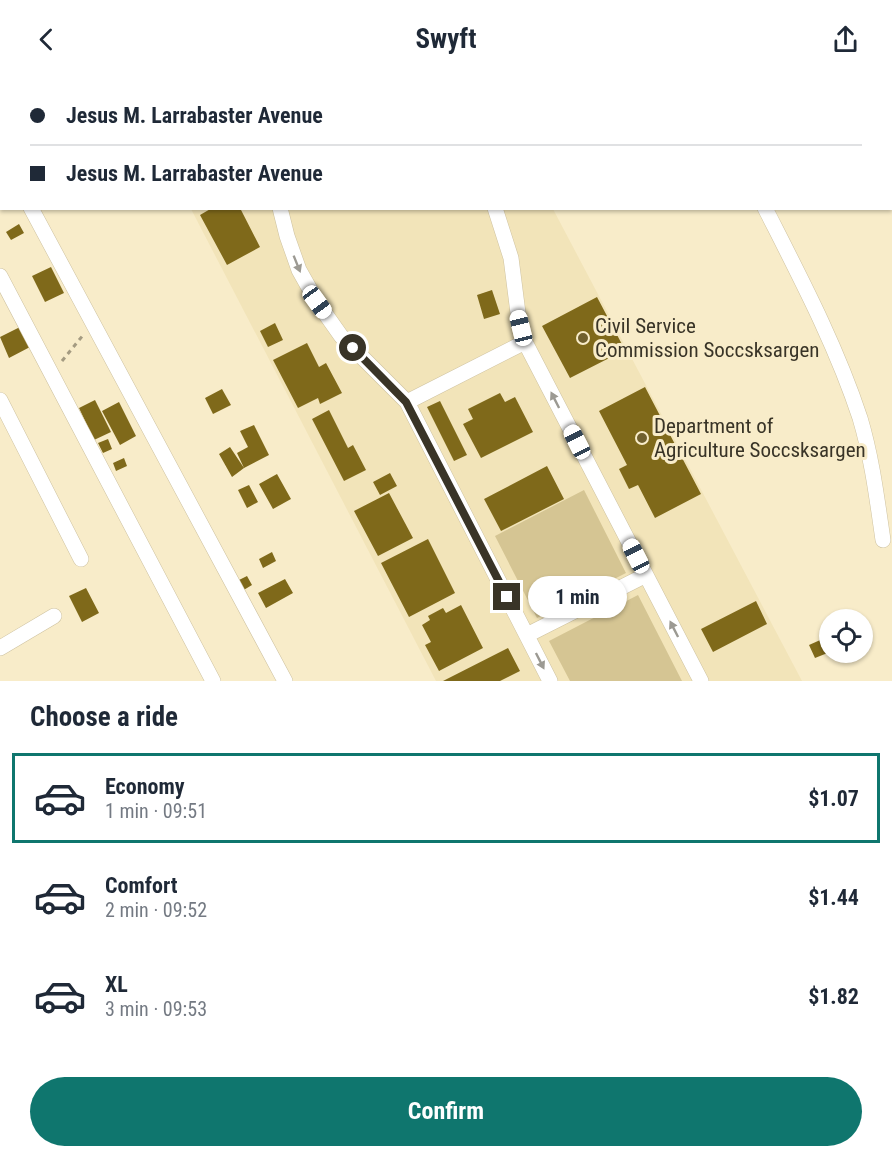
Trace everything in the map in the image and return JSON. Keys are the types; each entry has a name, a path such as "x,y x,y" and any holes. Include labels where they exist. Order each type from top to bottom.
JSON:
{"street":[{"path":"32,210 285,681"},
{"path":"280,210 299,270 317,302 341,336 406,402 550,681"},
{"path":"496,210 512,258 518,313 525,342 701,681"},
{"path":"766,210 819,316 850,390 874,475 883,540"},
{"path":"0,276 213,681"},
{"path":"406,402 525,342"},
{"path":"0,400 81,559"},
{"path":"527,635 646,575"},
{"path":"0,648 54,616"}],"path":[{"path":"52,376 66,355 93,324"}],"shaded area":[{"path":"192,210 554,210 802,681 436,681"},
{"path":"584,490 626,573 537,618 495,536"},
{"path":"638,595 682,681 570,681 549,641"}],"building":[{"path":"209,210 241,210 260,247 227,265 200,215"},
{"path":"19,224 24,233 11,240 6,232"},
{"path":"51,267 64,293 45,302 32,276"},
{"path":"492,290 500,314 484,319 477,295"},
{"name":"Civil Service Commission Soccsksargen","path":"597,297 625,350 570,378 542,326"},
{"path":"275,323 283,340 268,347 260,331"},
{"path":"20,327 30,347 9,358 0,337"},
{"path":"307,343 319,367 326,363 342,393 320,404 318,398 298,408 273,360"},
{"name":"Department of Agriculture Soccsksargen","path":"645,387 701,494 655,518 638,485 629,489 619,469 627,465 599,411"},
{"path":"222,389 231,405 213,414 205,398"},
{"path":"500,393 505,402 515,397 533,432 481,458 463,424 473,419 468,409"},
{"path":"95,400 111,432 94,440 79,408"},
{"path":"440,401 467,455 454,461 427,407"},
{"path":"119,402 136,436 120,445 102,411"},
{"path":"329,410 348,448 353,445 366,470 344,481 312,419"},
{"path":"254,425 269,455 244,468 237,453 248,447 240,431"},
{"path":"108,439 112,449 103,453 98,443"},
{"path":"230,447 244,468 232,477 219,454"},
{"path":"124,458 127,466 116,471 113,463"},
{"path":"547,466 564,499 501,531 484,499"},
{"path":"390,473 397,486 380,495 373,482"},
{"path":"277,474 291,499 273,509 259,484"},
{"path":"249,485 258,502 247,508 238,490"},
{"path":"389,493 413,538 378,556 354,511"},
{"path":"428,539 455,593 409,617 381,563"},
{"path":"272,552 276,561 263,568 259,559"},
{"path":"247,576 252,585 242,591 237,581"},
{"path":"285,579 293,593 266,608 258,593"},
{"path":"86,588 99,613 82,622 69,596"},
{"path":"756,601 767,624 713,652 701,629"},
{"path":"461,605 483,648 439,671 425,645 431,642 422,625 430,620 428,616 443,608 446,613"},
{"path":"819,641 819,656 815,658 809,645"},
{"path":"508,648 520,671 500,681 443,681"}],"place":[{"name":"Civil Service Commission Soccsksargen","path":"583,338"},
{"name":"Department of Agriculture Soccsksargen","path":"642,438"}],"route":[{"path":"353,348 406,402 507,597"}]}
